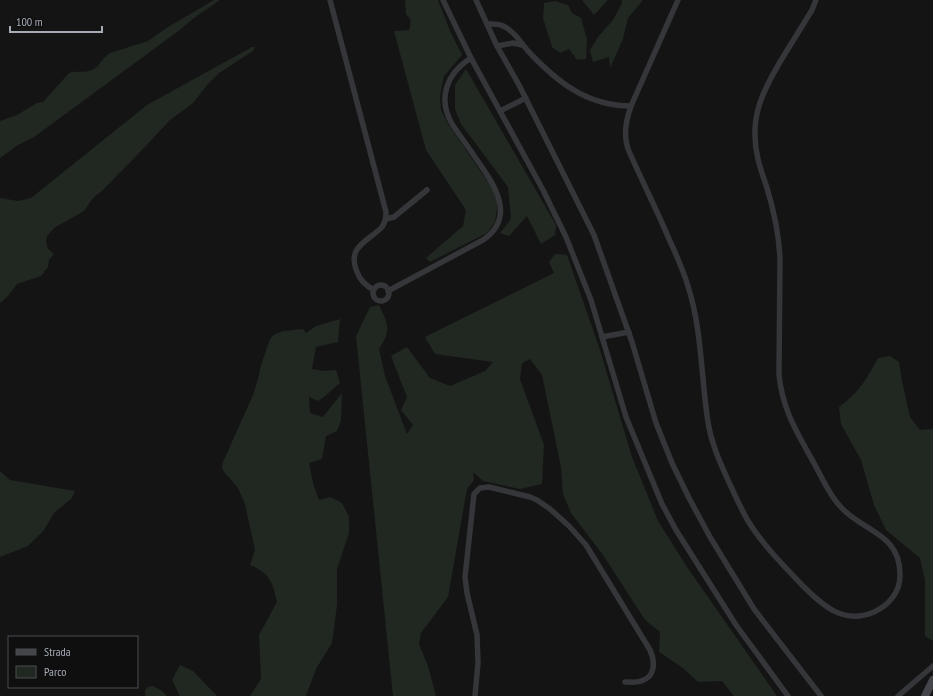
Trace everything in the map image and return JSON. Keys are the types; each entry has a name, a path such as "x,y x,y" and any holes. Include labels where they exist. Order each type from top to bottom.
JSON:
{"street":[{"path":"330,0 386,212 386,219 382,227 361,244 354,256 354,265 358,274 365,285 374,290"},
{"path":"443,0 471,58 563,231 591,300 626,417 666,511 729,615 788,696"},
{"path":"476,0 497,46 526,98 594,235 629,332 656,423 688,498 754,609 821,696"},
{"path":"678,0 631,106 626,125 626,145 680,262 688,284 698,328 710,433 718,458 738,501 750,524 767,547 822,605 836,613 850,616 864,615 875,612 888,602 894,595 898,586 900,568 895,551 886,539 853,518 838,505 793,425 783,402 779,374 779,242 775,216 755,146 756,115 761,96 772,75 812,10 816,0"},
{"path":"487,24 504,26 512,32 523,46 548,71 576,92 605,104 631,106"},
{"path":"497,46 513,43 523,46"},
{"path":"388,291 483,240 492,233 497,224 500,208 496,191 452,124 446,107 446,94 451,76 461,65 471,58"},
{"path":"500,111 526,98"},
{"path":"386,219 394,217 427,190"},
{"path":"377,286 382,286 388,291 387,297 381,301 374,298 373,294 377,286"},
{"path":"602,338 629,332"},
{"path":"475,696 478,663 477,636 467,593 465,570 474,494 478,489 485,487 522,494 537,500 550,508 586,545 650,650 654,660 652,672 646,679 639,682 624,682"},
{"path":"898,696 933,666"},
{"path":"925,696 933,680"}],"green space":[{"path":"214,0 220,0 34,137 18,145 0,158 0,121 17,115 37,103 43,102 69,73 94,69 110,53 148,41 168,27"},
{"path":"405,0 438,0 450,31 462,55 444,76 440,96 441,110 448,124 492,188 497,200 495,222 487,233 430,262 426,258 463,226 466,210 426,150 394,31 409,30 411,20 406,14"},
{"path":"582,0 608,0 594,15"},
{"path":"622,0 643,0 628,18 623,39 610,68 609,57 593,62 590,50 598,37 613,20 622,3"},
{"path":"555,1 568,5 572,13 581,18 587,39 586,59 577,60 569,49 560,53 552,47 543,18 544,3"},
{"path":"252,47 255,47 253,51 219,73 193,103 170,120 103,190 93,198 84,211 54,228 47,236 46,242 48,249 54,254 49,260 48,267 41,276 17,284 8,296 0,303 0,198 18,201 31,198 147,105"},
{"path":"466,69 556,225 555,235 541,244 527,216 509,236 500,233 511,219 508,187 461,124 455,109 455,85"},
{"path":"555,254 567,255 599,347 632,457 658,521 687,567 777,696 734,696 722,681 698,682 683,668 659,652 660,632 645,620 603,555 571,513 563,494 561,467 542,375 530,359 522,363 520,379 544,445 542,484 520,489 483,481 473,472 474,480 467,489 448,597 421,633 419,644 428,666 436,696 393,696 356,336 370,307 379,305 385,317 387,332 386,337 379,349 385,376 407,434 413,425 401,410 407,397 391,356 407,347 430,378 450,386 485,371 493,362 435,354 425,337 554,273 549,262"},
{"path":"340,319 338,342 316,347 312,369 324,371 336,370 340,383 318,401 309,397 310,413 323,417 342,393 341,420 337,431 326,436 322,459 309,463 313,483 319,500 330,497 342,503 349,517 349,533 337,569 337,605 332,643 316,669 306,696 250,696 261,679 259,635 277,602 270,579 257,568 250,565 255,550 245,504 238,488 224,472 222,467 223,462 253,395 270,339 275,334 284,331 303,329 306,333 316,326"},
{"path":"890,356 899,362 910,417 920,430 933,429 933,641 925,636 925,580 920,558 886,530 874,505 861,460 841,424 839,407 862,385 878,358"},
{"path":"0,471 10,480 75,491 72,498 54,513 44,530 28,546 0,557"},
{"path":"180,665 193,671 217,696 180,696 172,680"},
{"path":"153,686 167,696 145,696 145,690 148,687"}]}
